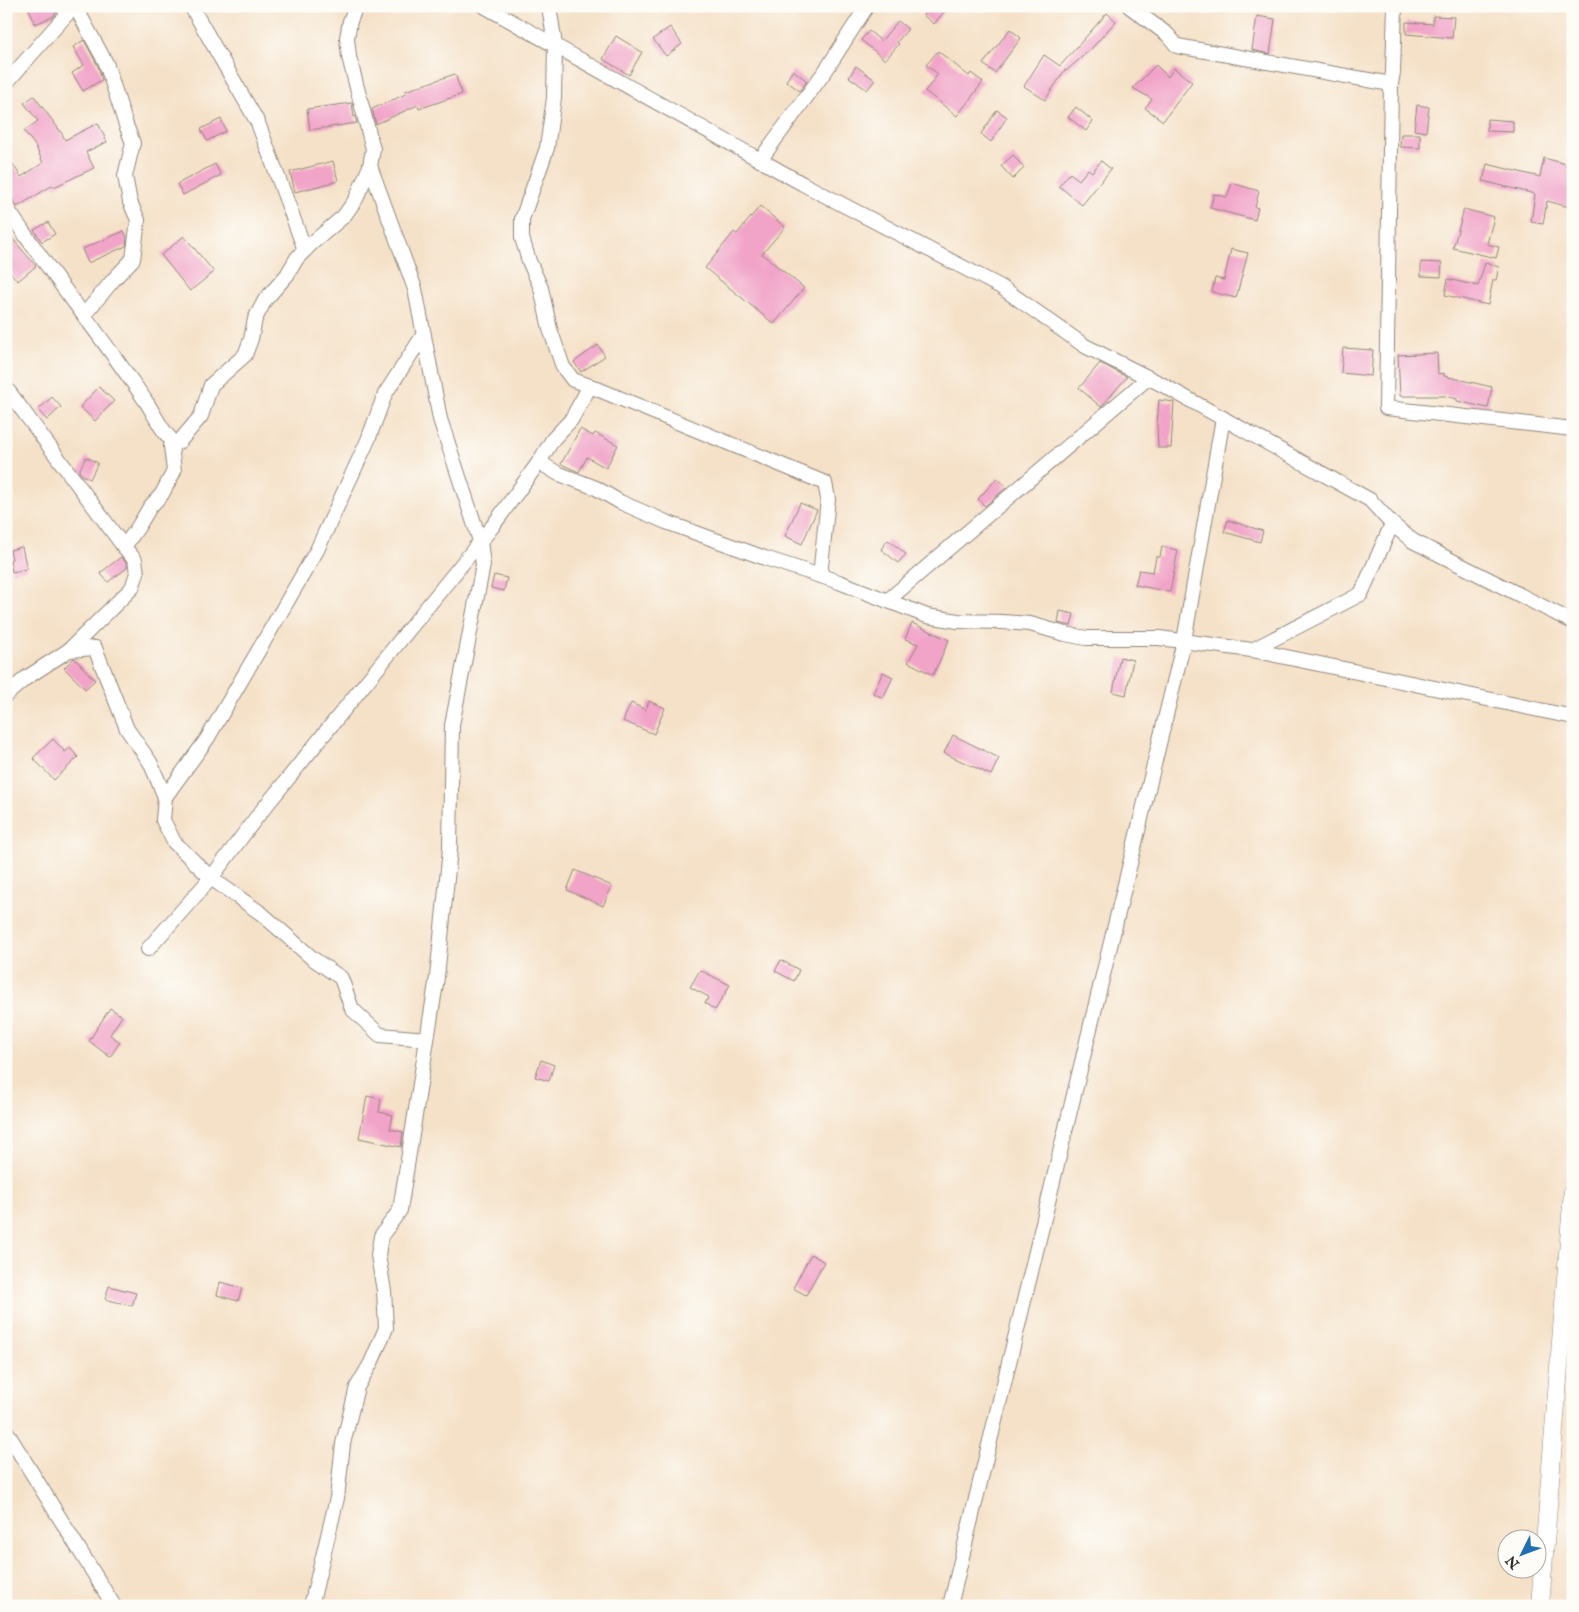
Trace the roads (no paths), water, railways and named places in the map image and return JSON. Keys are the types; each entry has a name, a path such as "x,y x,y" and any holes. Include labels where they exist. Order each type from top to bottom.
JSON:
{"street":[{"path":"6,83 74,6 106,62 133,143 125,176 130,202 138,220 133,259 84,315"},
{"path":"191,6 258,123 305,250"},
{"path":"124,546 162,494 174,471 171,446 184,437 201,416 211,385 245,356 255,319 265,300 287,275 305,250 344,216 356,199 370,166 374,150 349,57 347,38 350,21 356,6"},
{"path":"484,6 760,160 1000,287 1085,346 1223,418 1370,500 1392,524 1413,541 1573,622"},
{"path":"549,6 555,45 554,98 547,148 524,210 522,238 529,261 541,288 550,329 563,367 574,380 826,483 828,499 820,576"},
{"path":"760,160 826,70 866,6"},
{"path":"1130,6 1168,35 1178,46 1391,84"},
{"path":"1395,6 1391,84 1386,408 1573,429"},
{"path":"311,1606 337,1498 343,1444 357,1387 371,1363 386,1328 384,1291 378,1254 381,1236 400,1210 437,976 450,850 452,725 483,565 480,541 440,419 415,289 370,166"},
{"path":"6,207 140,393 168,438 176,442"},
{"path":"165,797 207,739 317,550 368,440 385,394 424,334"},
{"path":"887,601 1148,378"},
{"path":"148,949 211,878 262,810 480,541 553,439 571,420 590,386"},
{"path":"6,388 135,560 137,573 132,588 69,650 26,678 6,695"},
{"path":"950,1606 1184,641 1223,418"},
{"path":"538,462 557,473 596,488 620,502 666,522 927,616 958,621 1030,624 1086,638 1159,638 1252,650 1573,717"},
{"path":"1252,650 1361,594 1392,524"},
{"path":"69,650 95,648 127,729 150,762 165,797 163,820 174,842 211,878 262,914 312,958 341,978 352,1009 380,1035 427,1039"},
{"path":"1540,1606 1573,1191"},
{"path":"6,1431 114,1606"}]}
